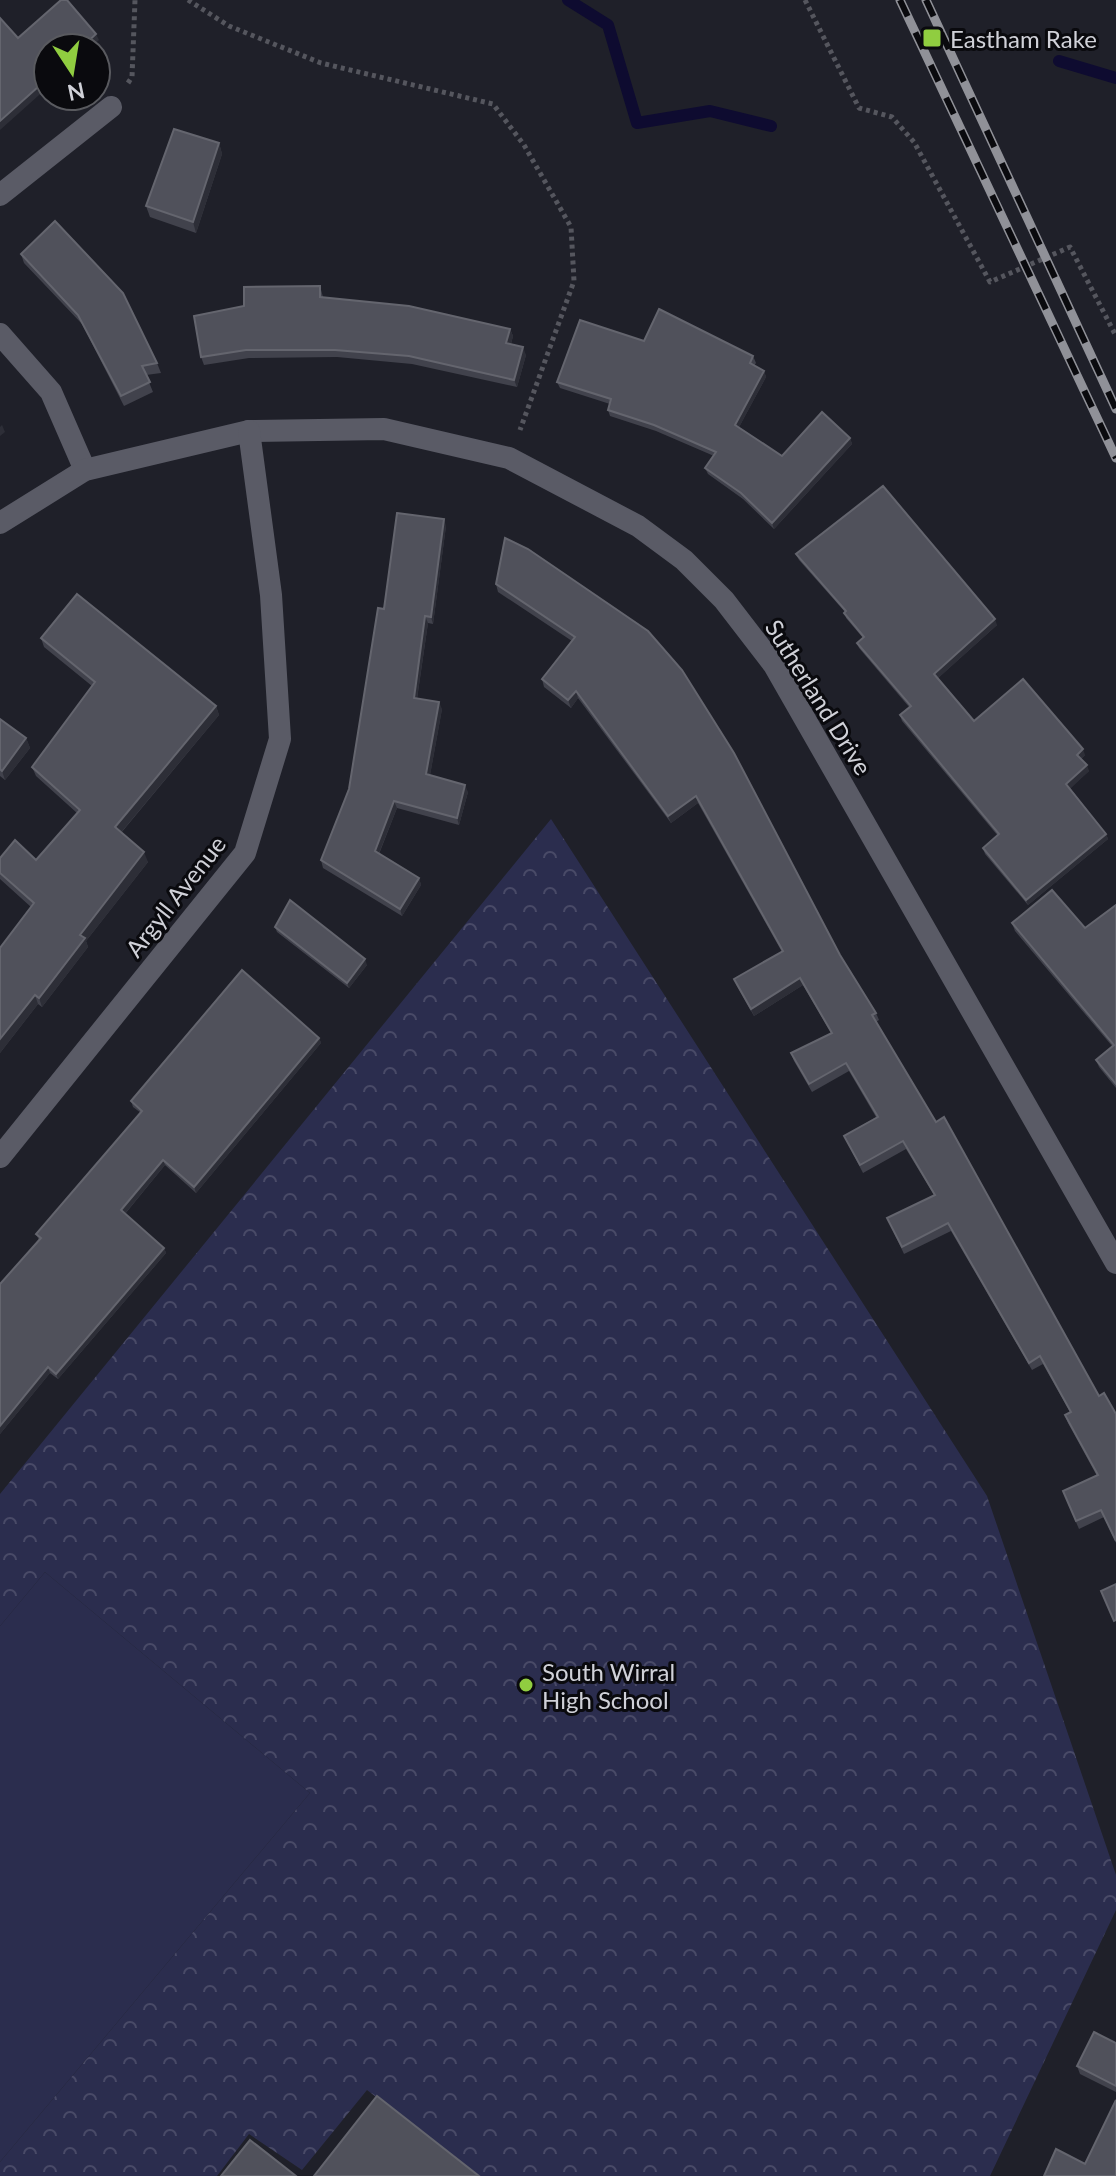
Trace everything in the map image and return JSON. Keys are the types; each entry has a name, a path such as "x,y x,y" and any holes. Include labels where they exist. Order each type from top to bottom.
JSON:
{"street":[{"path":"0,195 105,112"},
{"path":"0,334 51,392 85,470"},
{"name":"Sutherland Drive","path":"0,523 85,470 249,431 384,429 509,458 638,526 684,560 724,600 774,665 1116,1263"},
{"name":"Argyll Avenue","path":"0,1157 245,853 280,739 271,595 249,431"}],"path":[{"path":"132,77 135,0"},
{"path":"188,0 229,26 321,63 493,104 524,145 571,227 574,281 509,458"},
{"path":"805,0 859,108 892,117 914,142 990,282 1070,247 1116,336"}],"green space":[{"name":"South Wirral High School","path":"551,819 987,1496 1116,1875 1116,1910 990,2176 479,2176 367,2090 302,2170 249,2134 217,2176 0,2176 0,2162 310,1793 45,1572 0,1626 0,1494"},
{"path":"45,1572 310,1793 0,2162 0,1626"}],"building":[{"path":"61,0 67,0 94,32 32,32 32,92 0,121 0,18 18,38"},
{"path":"174,129 219,143 193,222 146,206"},
{"path":"55,221 123,293 157,363 142,366 150,382 121,396 78,315 21,254"},
{"path":"320,286 320,297 409,306 510,329 506,343 523,347 514,380 409,356 335,350 246,350 201,357 194,316 244,306 244,287"},
{"path":"659,309 753,356 750,363 764,371 735,425 782,456 822,412 850,438 772,523 741,493 705,468 716,452 654,425 608,410 611,399 557,382 580,320 644,341"},
{"path":"883,486 995,619 934,674 974,721 1023,679 1083,749 1077,755 1087,765 1066,784 1106,834 1026,900 983,848 999,834 900,715 911,706 857,643 864,637 844,613 846,611 796,554"},
{"path":"397,513 444,519 431,617 425,616 414,698 439,702 426,774 465,785 457,818 394,801 375,851 419,878 400,909 321,860 349,789 378,608 384,609"},
{"path":"505,538 528,549 648,631 682,670 734,753 840,955 876,1013 872,1015 936,1122 944,1117 1099,1396 1104,1393 1116,1414 1116,1541 1101,1510 1076,1521 1063,1491 1098,1475 1065,1415 1071,1412 1040,1356 1029,1363 948,1223 902,1247 887,1218 935,1195 903,1141 860,1165 844,1136 878,1117 846,1063 809,1084 791,1053 832,1033 800,978 751,1009 734,979 783,951 696,796 668,816 576,691 568,700 542,679 575,637 496,584"},
{"path":"77,594 216,706 115,827 144,852 80,935 85,938 39,998 35,995 0,1039 0,948 34,903 0,873 0,858 15,840 36,860 80,810 32,767 95,682 41,638"},
{"path":"0,719 26,738 2,771 0,769"},
{"path":"1052,890 1085,928 1116,905 1116,1084 1096,1060 1114,1045 1012,923"},
{"path":"290,900 365,959 347,983 275,927"},
{"path":"242,970 319,1038 194,1187 163,1160 121,1210 164,1248 56,1374 48,1367 0,1426 0,1284 41,1238 36,1234 142,1111 131,1101"},
{"path":"1116,1584 1116,1620 1114,1621 1101,1591"},
{"path":"1094,2032 1116,2043 1116,2086 1077,2066"},
{"path":"377,2096 479,2176 314,2176"},
{"path":"1116,2100 1116,2176 1044,2176 1056,2149 1085,2164"},
{"path":"250,2140 296,2176 221,2176"}],"waterway":[{"path":"568,0 608,25 637,123 710,111 771,126"},
{"path":"1059,61 1116,78"}],"railway":[{"path":"900,0 1116,458"},
{"path":"926,0 1116,409"}],"place":[{"name":"Eastham Rake","path":"932,38"},
{"name":"South Wirral High School","path":"526,1685"}]}
